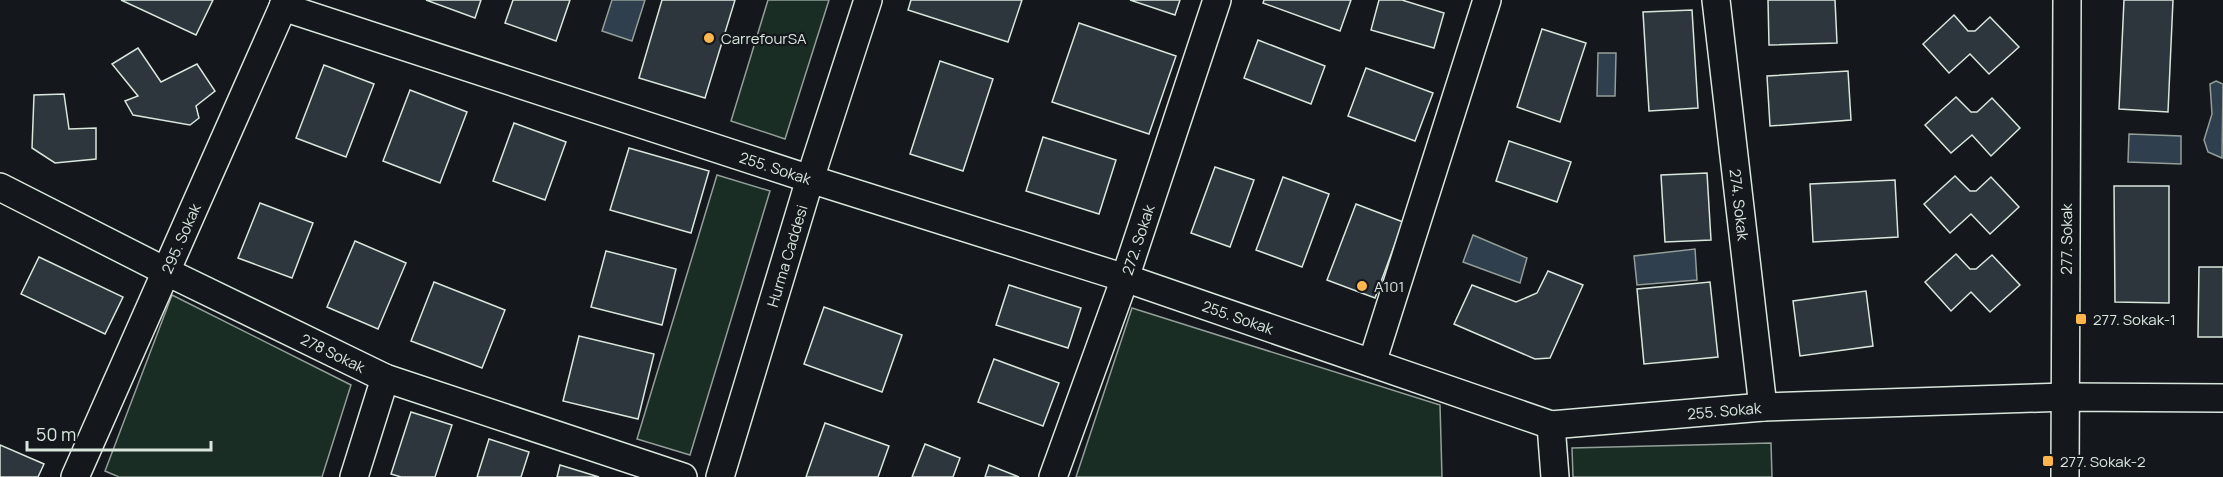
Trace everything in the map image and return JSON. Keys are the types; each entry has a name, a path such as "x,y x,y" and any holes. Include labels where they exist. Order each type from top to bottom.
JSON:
{"street":[{"name":"Hurma Caddesi","path":"720,477 810,179 868,0"},
{"name":"272. Sokak","path":"1053,477 1125,278 1217,0"},
{"path":"1372,363 1487,0"},
{"name":"274. Sokak","path":"1716,0 1763,407"},
{"name":"277. Sokak","path":"2065,477 2067,0"},
{"name":"255. Sokak","path":"284,3 810,179 1125,278 1551,424 1763,407 2066,397 2223,398"},
{"name":"295. Sokak","path":"75,477 284,3"},
{"name":"278 Sokak","path":"0,187 165,271 385,378 683,477"},
{"path":"354,477 385,378"},
{"path":"1551,424 1555,477"}],"green space":[{"path":"768,0 829,0 785,139 731,121"},
{"path":"717,175 770,191 690,455 637,439"},
{"path":"172,295 351,385 322,477 119,477 105,471"},
{"path":"1132,308 1440,405 1442,477 1076,477"},
{"path":"1771,443 1772,477 1573,477 1572,448"}],"water":[{"path":"612,0 645,0 632,41 602,31"},
{"path":"1598,53 1616,53 1615,96 1597,96"},
{"path":"2216,81 2223,84 2222,158 2208,152 2204,140 2212,114 2210,84"},
{"path":"2129,134 2181,136 2181,164 2128,162"},
{"path":"1473,235 1527,258 1520,283 1463,262"},
{"path":"1695,249 1697,280 1637,285 1634,256"}],"building":[{"path":"121,0 213,0 196,35"},
{"path":"426,0 481,0 475,18"},
{"path":"513,0 570,0 556,41 505,23"},
{"path":"662,0 735,0 705,98 639,78"},
{"path":"911,0 1022,0 1008,42 908,10"},
{"path":"1130,0 1180,0 1175,15"},
{"path":"1264,0 1351,0 1340,31 1263,3"},
{"path":"1379,0 1402,0 1444,13 1434,48 1371,30"},
{"path":"1768,0 1835,0 1837,43 1769,45"},
{"path":"2124,0 2173,0 2168,112 2119,109"},
{"path":"1692,10 1698,108 1649,111 1643,12"},
{"path":"1954,15 1968,31 1975,31 1990,17 2019,47 1989,74 1970,54 1949,73 1923,44"},
{"path":"1079,23 1176,56 1149,134 1052,102"},
{"path":"1542,29 1586,43 1560,122 1517,107"},
{"path":"1258,40 1325,66 1311,104 1244,78"},
{"path":"138,48 161,82 197,64 215,91 196,106 199,118 190,125 133,115 125,101 138,96 112,64"},
{"path":"940,61 993,79 963,171 910,154"},
{"path":"324,65 374,84 346,157 296,138"},
{"path":"1366,68 1433,93 1415,141 1348,116"},
{"path":"1848,71 1851,120 1770,126 1767,76"},
{"path":"410,90 467,112 440,183 383,161"},
{"path":"64,94 69,129 96,128 96,159 55,163 32,148 34,95"},
{"path":"1956,97 1971,112 1977,112 1992,98 2020,128 1991,156 1972,135 1951,153 1925,125"},
{"path":"514,123 566,142 545,200 493,181"},
{"path":"1043,137 1116,160 1099,214 1026,191"},
{"path":"1509,141 1571,162 1557,202 1496,181"},
{"path":"629,148 709,171 691,233 610,210"},
{"path":"1215,167 1254,180 1230,247 1191,233"},
{"path":"1707,173 1711,240 1665,242 1661,175"},
{"path":"1955,176 1970,191 1976,191 1991,177 2019,207 1990,234 1971,214 1950,233 1924,204"},
{"path":"1283,177 1329,194 1302,267 1256,250"},
{"path":"1895,180 1898,237 1813,242 1810,184"},
{"path":"2114,186 2169,186 2169,303 2115,302"},
{"path":"260,203 313,223 292,278 238,258"},
{"path":"1356,204 1403,222 1375,298 1327,280"},
{"path":"355,241 406,263 378,329 327,307"},
{"path":"606,251 676,269 662,325 591,307"},
{"path":"1956,254 1970,269 1976,269 1992,255 2020,285 1990,312 1971,292 1951,311 1925,282"},
{"path":"39,257 123,297 105,334 21,294"},
{"path":"2199,267 2223,267 2223,337 2198,337"},
{"path":"1548,271 1583,285 1550,358 1535,359 1454,324 1472,285 1516,302 1537,293"},
{"path":"434,282 505,310 482,368 411,341"},
{"path":"1710,282 1718,357 1644,364 1637,289"},
{"path":"1009,285 1081,308 1068,348 996,325"},
{"path":"1866,291 1873,346 1800,356 1793,301"},
{"path":"824,307 902,335 882,392 804,364"},
{"path":"579,336 654,354 638,419 563,401"},
{"path":"994,359 1059,383 1043,426 978,402"},
{"path":"411,412 452,425 435,477 401,477 391,474"},
{"path":"825,423 889,446 878,477 806,477"},
{"path":"489,439 529,452 521,477 477,477"},
{"path":"925,444 960,458 953,477 912,477"},
{"path":"0,445 44,464 38,477 0,477"},
{"path":"560,465 599,477 557,477"},
{"path":"989,465 1019,477 985,477"}],"place":[{"name":"CarrefourSA","path":"709,38"},
{"name":"A101","path":"1362,286"},
{"name":"277. Sokak-1","path":"2081,319"},
{"name":"277. Sokak-2","path":"2048,461"}]}
